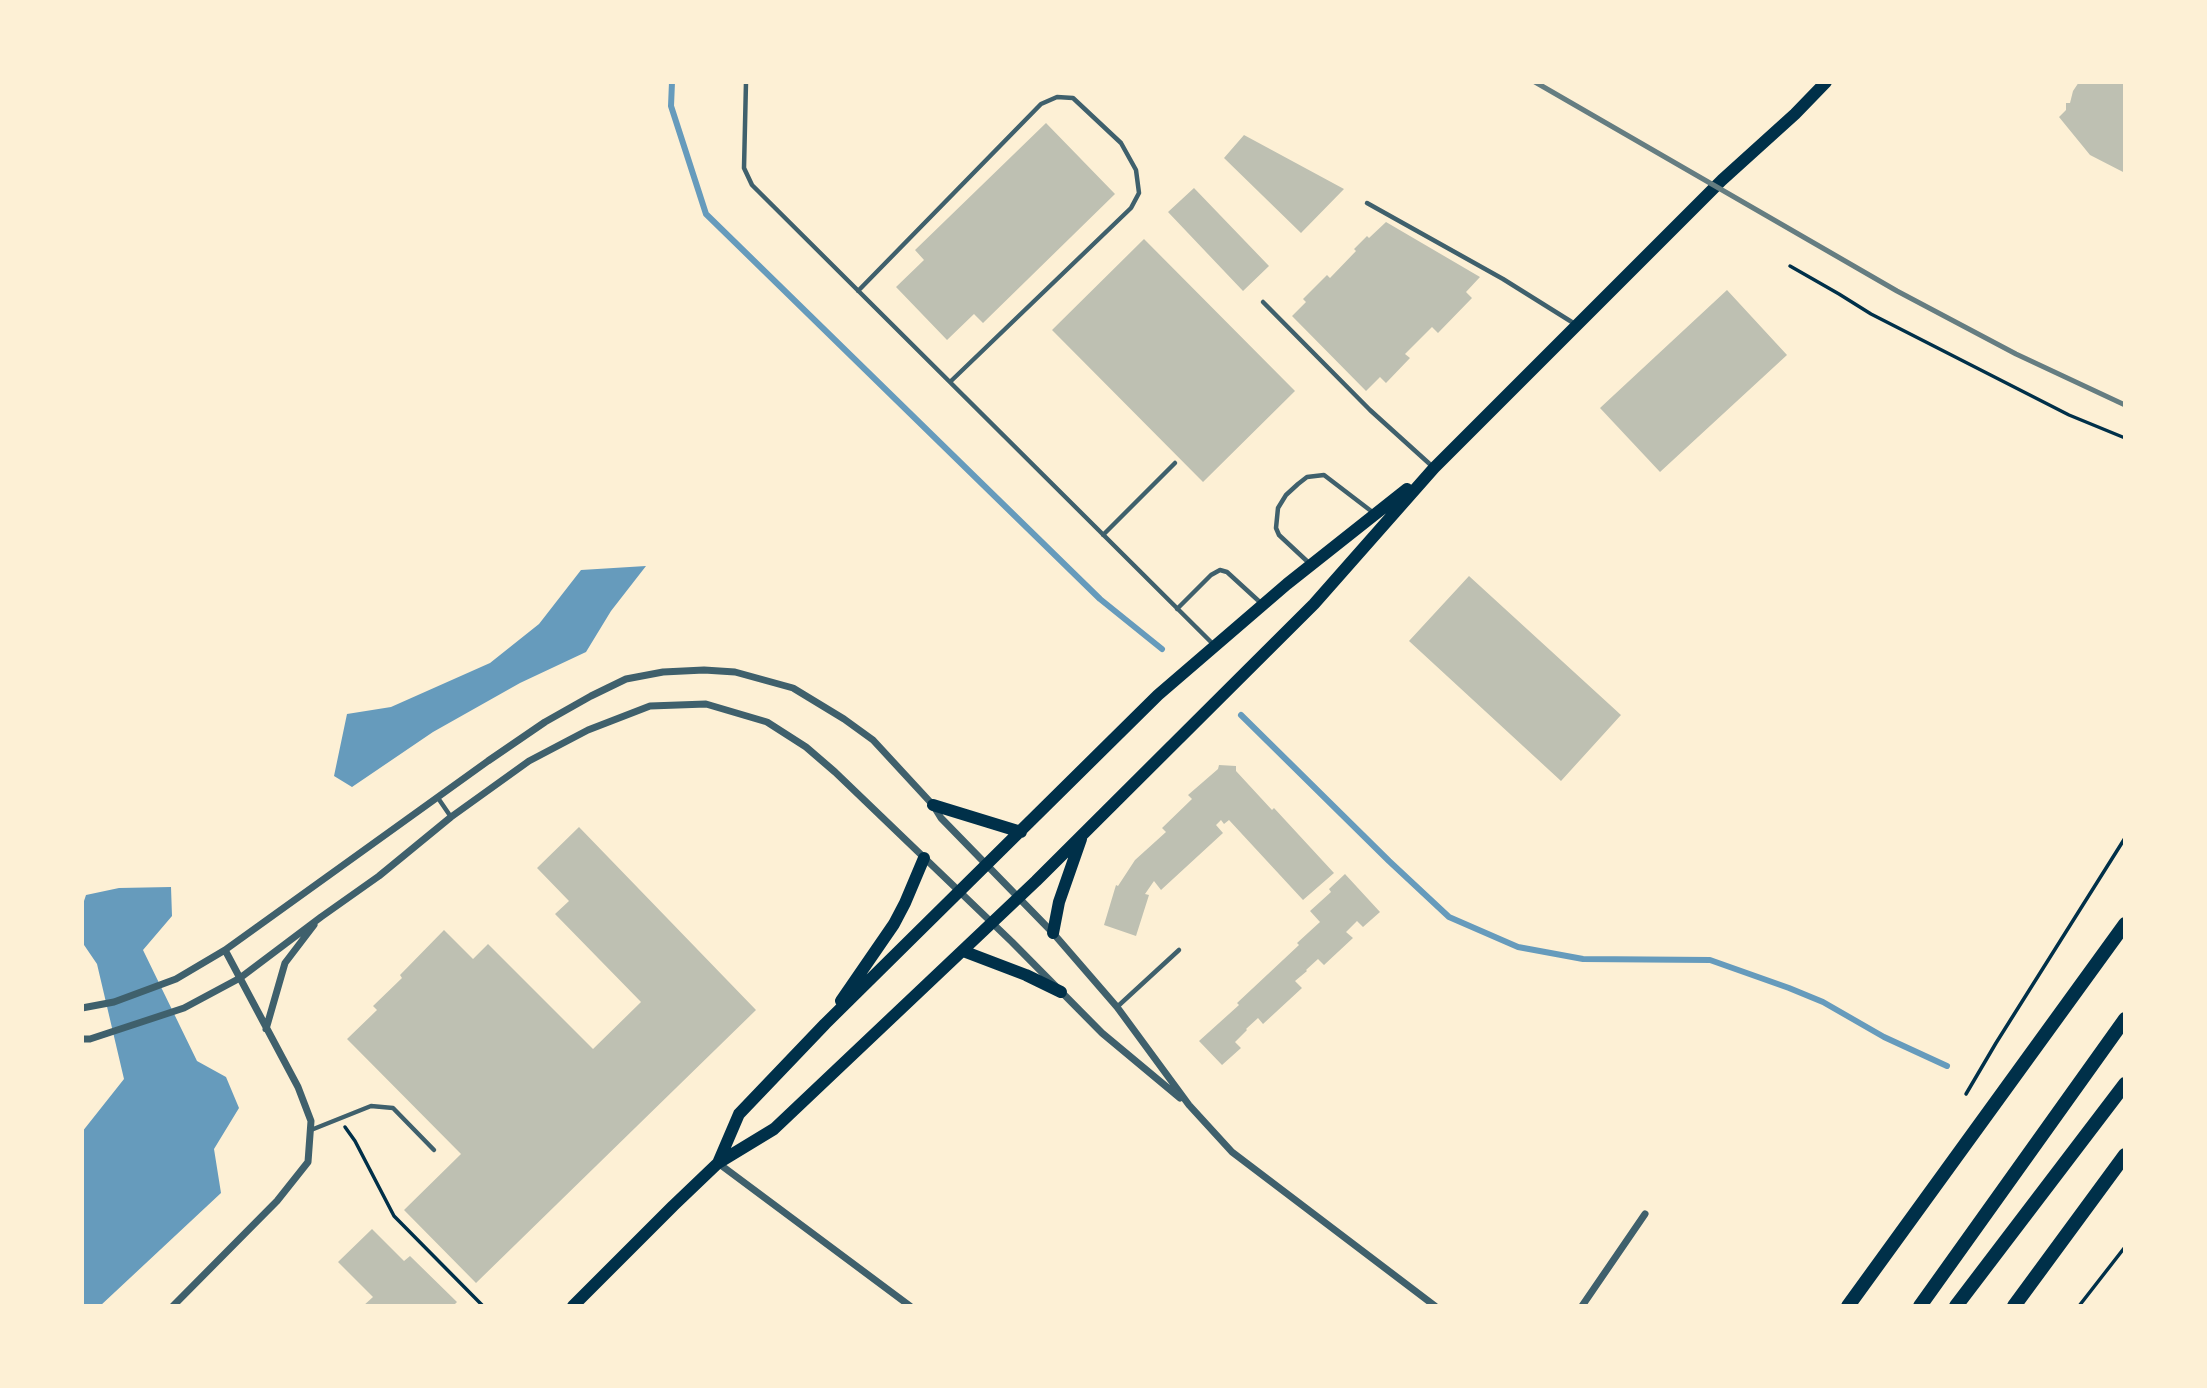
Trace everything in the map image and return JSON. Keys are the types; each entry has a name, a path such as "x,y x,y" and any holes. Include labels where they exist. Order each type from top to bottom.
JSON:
{"highway":[{"path":"1848,1306 2125,924"},
{"path":"1920,1306 2125,1019"},
{"path":"1956,1306 2125,1084"},
{"path":"2018,1303 2125,1155"}],"main road":[{"path":"573,1306 718,1163 774,1129 1082,835 1314,604 1434,468 1818,85"},
{"path":"718,1163 739,1114 825,1024 1158,695 1263,604 1434,468"},
{"path":"933,805 1021,832"},
{"path":"1053,933 1059,902 1082,835"},
{"path":"825,1024 894,923 924,858"},
{"path":"963,951 1017,971 1061,992"}],"street":[{"path":"82,1008 114,1002 176,979 225,950 545,722 603,690 626,679 663,672 735,671 793,688 817,701 873,740 933,805 941,818 1053,933 1117,1007 1189,1105 1232,1152 1436,1306"},
{"path":"86,1039 184,1008 240,978 529,761 588,730 650,706 706,704 767,722 806,747 992,923 1102,1033 1189,1105"},
{"path":"266,1029 285,963 321,916"},
{"path":"173,1306 277,1201 308,1162 311,1121 298,1087 225,950"},
{"path":"718,1163 910,1306"},
{"path":"1583,1306 1645,1214"}],"lane":[{"path":"746,82 744,169 752,185 1215,646"},
{"path":"858,292 1041,104 1056,97 1073,98 1109,131 1121,144 1136,170 1139,193 1132,208 950,382"},
{"path":"1367,203 1503,279 1577,326"},
{"path":"1263,302 1370,410 1434,468"},
{"path":"1103,535 1175,463"},
{"path":"1311,565 1279,535 1276,528 1278,508 1286,495 1298,484 1307,477 1324,475 1375,515"},
{"path":"1177,609 1211,575 1220,570 1227,572 1263,604"},
{"path":"438,798 451,817"},
{"path":"1117,1007 1178,950"},
{"path":"310,1130 371,1106 393,1108 434,1150"}],"path":[{"path":"1790,266 1882,320 2069,415 2125,438"},
{"path":"1966,1094 2125,838"},
{"path":"338,1118 355,1141 394,1216 483,1306"},
{"path":"2079,1306 2125,1247"}],"water":[{"path":"646,566 611,611 586,652 520,683 433,732 352,787 334,776 347,714 391,707 490,663 539,624 581,570"},
{"path":"171,887 172,916 143,950 197,1061 226,1077 239,1108 214,1149 221,1193 100,1306 82,1306 82,1132 124,1079 97,964 82,942 82,907 86,895 119,888"}],"building":[{"path":"2079,82 2125,82 2125,173 2090,155 2059,117 2066,110 2066,103 2070,103"},
{"path":"1046,123 1115,194 983,323 974,314 947,340 896,287 924,260 915,250"},
{"path":"1244,135 1344,189 1301,233 1224,158"},
{"path":"1194,188 1269,266 1243,291 1168,212"},
{"path":"1386,222 1480,277 1466,292 1472,298 1438,333 1432,327 1405,354 1410,358 1386,383 1380,377 1366,391 1292,316 1306,302 1303,299 1327,275 1330,278 1367,236 1369,238"},
{"path":"1144,239 1295,391 1203,482 1052,330"},
{"path":"1727,290 1787,355 1660,472 1600,408"},
{"path":"1469,576 1621,715 1561,781 1409,641"},
{"path":"1219,765 1236,766 1236,771 1334,873 1303,900 1229,820 1224,824 1221,820 1216,825 1223,833 1161,890 1154,881 1145,894 1149,895 1136,936 1104,925 1116,885 1118,886 1135,860 1166,832 1162,828 1192,799 1188,795 1218,769"},
{"path":"579,827 756,1010 476,1283 404,1210 461,1154 347,1039 377,1010 373,1006 444,930 473,959 488,944 593,1049 641,1002 555,914 569,901 537,868"},
{"path":"1345,874 1380,912 1363,927 1357,921 1346,932 1353,938 1324,965 1318,959 1306,970 1295,981 1302,988 1263,1024 1258,1018 1246,1029 1235,1042 1241,1048 1222,1065 1199,1041 1239,1005 1237,1003 1320,922 1310,911 1331,892 1329,889"},
{"path":"372,1229 404,1261 410,1256 457,1302 453,1306 363,1306 373,1297 338,1262"}],"waterway":[{"path":"672,82 671,106 706,214 1100,599 1162,649"},
{"path":"1241,715 1449,917 1518,947 1583,959 1710,960 1823,1002 1884,1037 1947,1066"}],"railway":[{"path":"1535,82 1897,291 2016,354 2125,405"}]}
